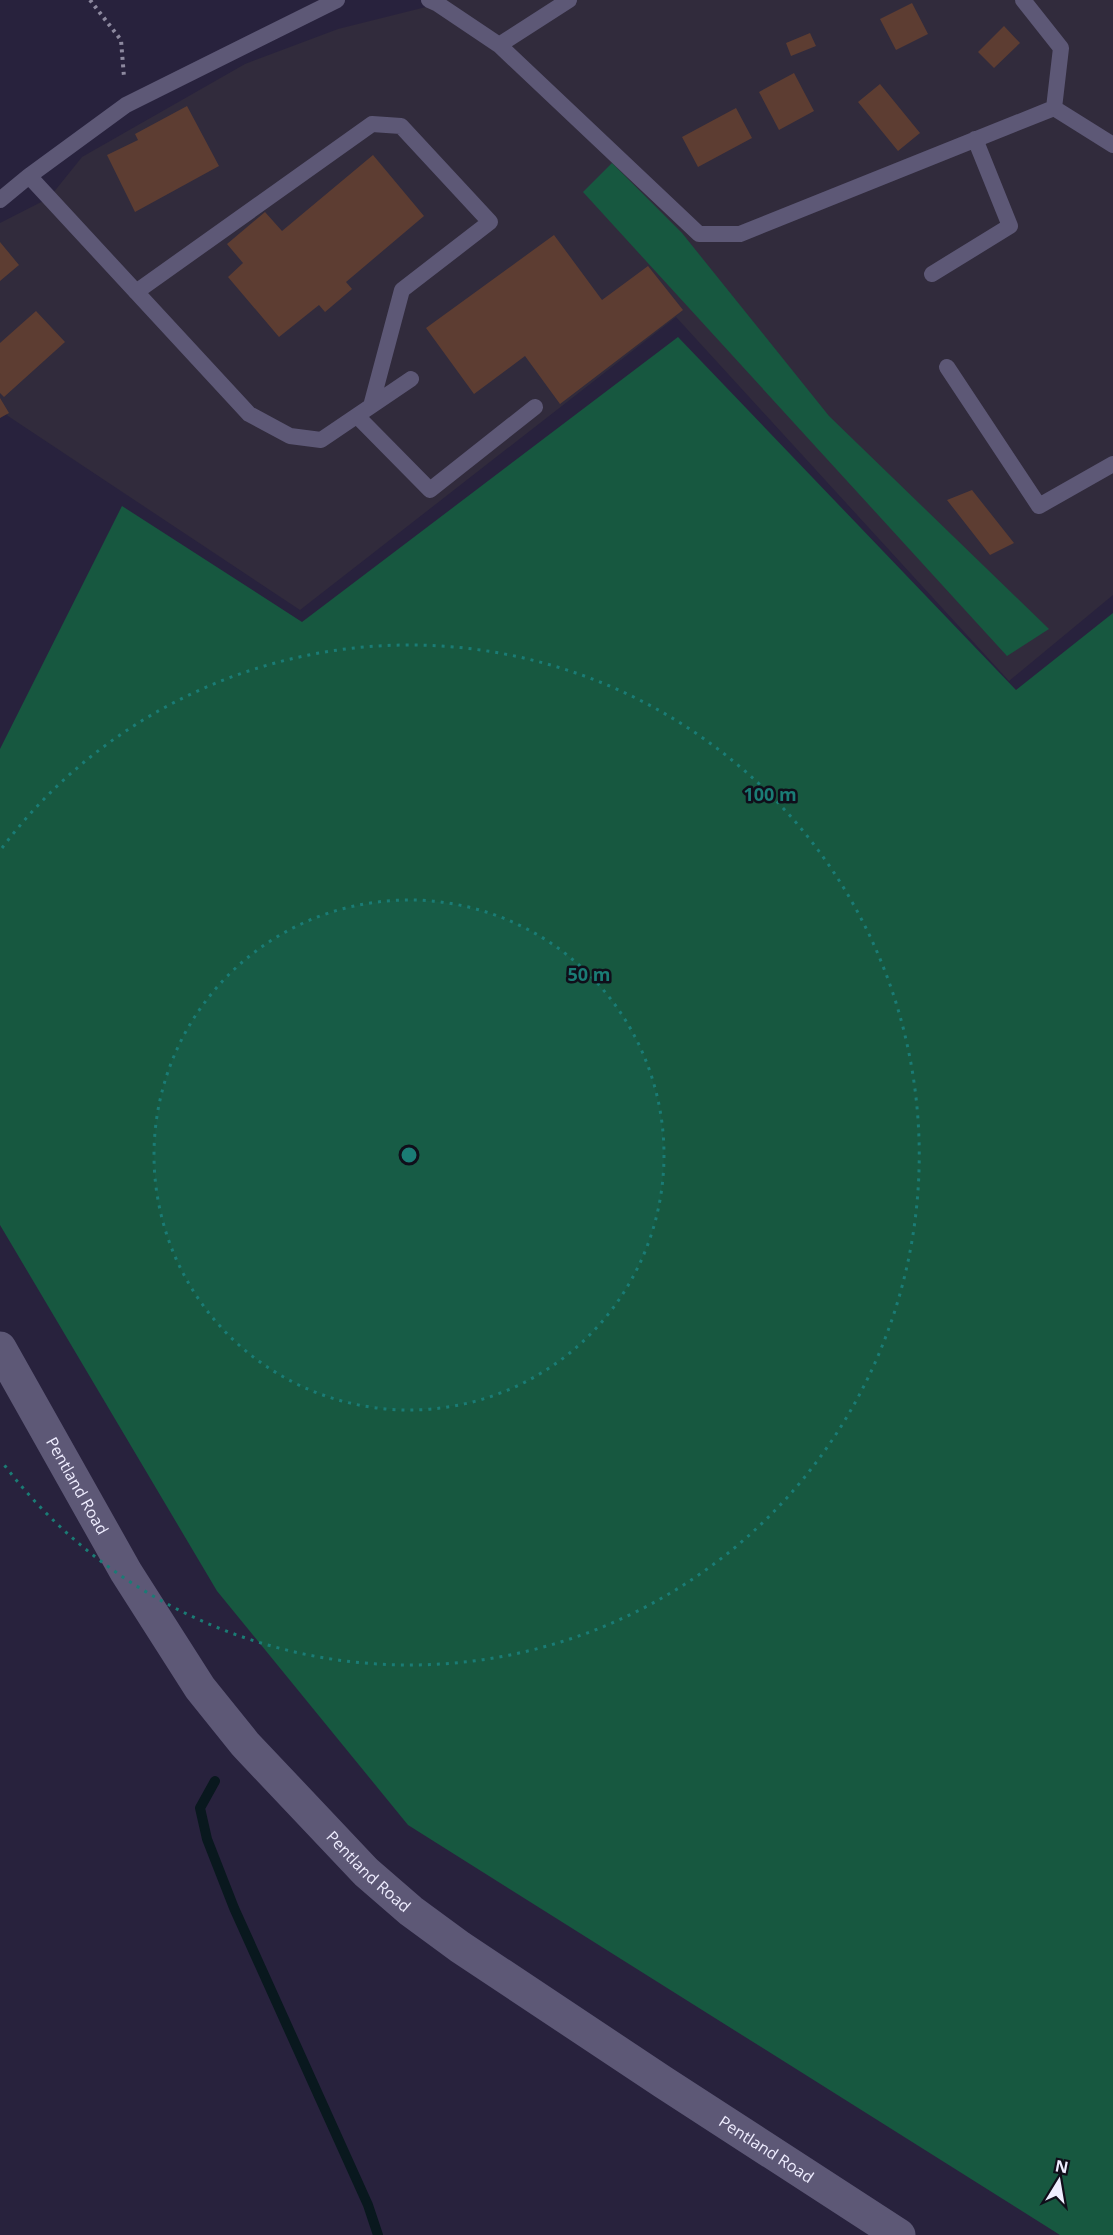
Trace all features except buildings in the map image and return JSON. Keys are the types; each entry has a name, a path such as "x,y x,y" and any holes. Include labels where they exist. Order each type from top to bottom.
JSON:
{"street":[{"name":"Pentland Road","path":"0,1348 126,1572 200,1688 245,1744 366,1872 411,1911 460,1947 899,2235"}],"lane":[{"path":"0,200 126,105 338,0"},
{"path":"429,0 438,3 499,45 699,234 740,234 1054,108"},
{"path":"499,45 569,0"},
{"path":"1023,0 1061,48 1054,108"},
{"path":"1054,108 1113,145"},
{"path":"136,292 372,124 401,126 490,222 402,290 371,406"},
{"path":"932,274 1010,226 975,139"},
{"path":"29,176 249,414 290,436 321,440 411,379"},
{"path":"947,367 1039,506 1113,464"},
{"path":"357,416 430,490 536,407"}],"path":[{"path":"90,0 121,40 126,105"}],"shaded area":[{"path":"441,0 1113,0 1113,595 1009,681 676,317 300,610 8,416 0,407 0,223 49,198 82,157 245,64 338,29 438,4"}],"green space":[{"path":"612,163 682,233 829,416 1049,629 1007,656 583,192"},
{"path":"678,337 1016,690 1113,613 1113,2235 1060,2235 408,1825 217,1591 0,1225 0,749 122,506 302,622"}],"waterway":[{"path":"215,1781 200,1808 207,1839 234,1908 368,2205 378,2235"}]}
